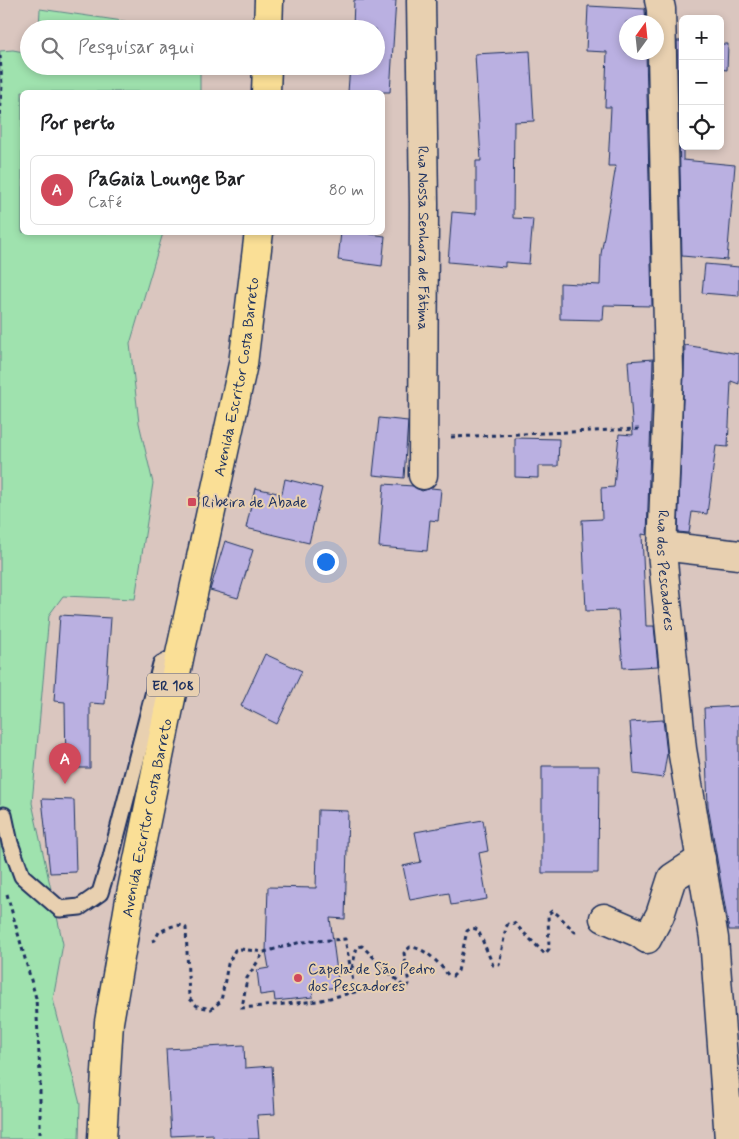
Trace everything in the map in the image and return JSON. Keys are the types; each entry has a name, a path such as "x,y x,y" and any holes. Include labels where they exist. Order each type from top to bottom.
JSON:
{"main road":[{"path":"268,20 269,0"},
{"path":"266,75 266,90"},
{"name":"Avenida Escritor Costa Barreto","path":"102,1139 109,1022 130,899 180,654 243,364 259,235"}],"street":[{"name":"Rua Nossa Senhora de Fátima","path":"421,0 424,204 422,475"},
{"name":"Rua dos Pescadores","path":"659,0 661,10 669,371 662,546 682,749 714,938 732,1101 729,1139"},
{"path":"662,546 739,555"},
{"path":"594,924 638,933 647,939 660,915 672,878 700,859"}],"lane":[{"path":"4,814 10,843 22,876 60,909 80,907 100,893 161,664 180,654"}],"path":[{"path":"0,54 2,85 0,119"},
{"path":"423,438 666,428"},
{"path":"5,886 36,998 40,1073 40,1139"},
{"path":"351,971 357,947 362,946 402,985 407,987 410,984 404,953 410,948 421,950 438,962 448,975 453,976 458,971 466,931 470,929 478,930 493,965 499,966 508,924 514,923 545,954 549,949 548,914 552,911 558,914 575,932 594,924"},
{"path":"150,939 155,940 159,932 177,924 183,925 186,928 190,998 198,1006 211,1009 221,1001 228,964 235,950 264,952 301,942 345,939 355,992 317,1001 242,1008 247,978 264,952"}],"green space":[{"path":"40,9 116,20 39,20"},
{"path":"0,51 20,51 20,75 200,75 200,90 20,90 20,235 162,235 130,344 139,423 153,483 135,599 63,596 49,615 32,803 63,944 53,999 80,1104 79,1139 0,1139"}],"building":[{"path":"354,0 396,0 390,92 385,92 385,90 348,90 349,75 385,75 385,20 353,20"},
{"path":"588,6 645,9 645,15 619,15 619,60 646,60 652,306 604,305 603,320 560,319 560,283 600,285 601,254 616,166 608,166 611,107 605,107 607,52 586,51"},
{"path":"677,41 679,41 679,127"},
{"path":"724,44 728,44 727,70 724,70"},
{"path":"530,51 534,121 514,122 513,218 533,219 529,264 505,262 505,267 448,262 452,212 476,214 476,161 481,161 475,54"},
{"path":"680,150 683,150 683,160 735,165 727,260 682,256"},
{"path":"341,235 385,236 382,266 338,260"},
{"path":"705,264 739,267 739,296 702,293"},
{"path":"685,345 739,354 739,384 731,381 728,447 716,446 707,514 692,512 689,533 678,532"},
{"path":"653,359 647,535 642,534 646,626 654,626 658,666 623,668 618,610 586,611 582,520 602,519 601,488 614,487 619,434 633,435 628,361"},
{"path":"379,418 408,421 404,478 373,475"},
{"path":"515,438 559,439 558,466 538,466 538,478 515,477"},
{"path":"285,479 322,488 309,543 246,528 255,488 282,494"},
{"path":"384,484 413,486 422,491 431,488 441,489 438,521 430,520 427,551 379,547"},
{"path":"225,541 253,550 238,598 210,590"},
{"path":"60,615 111,618 105,704 90,703 90,768 66,768 65,702 54,701"},
{"path":"265,654 302,671 277,724 241,706"},
{"path":"739,706 739,930 729,930 708,806 704,708"},
{"path":"663,720 667,754 663,778 634,774 630,722"},
{"path":"542,766 599,766 598,873 542,873"},
{"path":"42,799 74,800 76,872 50,873"},
{"path":"318,810 348,811 345,919 330,918 339,987 312,990 313,997 275,1001 274,993 260,995 257,970 269,968 266,951 268,887 316,888"},
{"path":"483,820 488,851 479,853 487,899 451,905 449,893 410,900 403,866 421,862 415,832"},
{"path":"244,1045 245,1068 272,1066 275,1114 257,1115 259,1139 213,1139 213,1134 171,1136 166,1049"}],"place":[{"name":"Ribeira de Abade","path":"192,502"},
{"name":"PaGaia Lounge Bar","path":"65,784"},
{"name":"Capela de São Pedro dos Pescadores","path":"298,978"}]}
